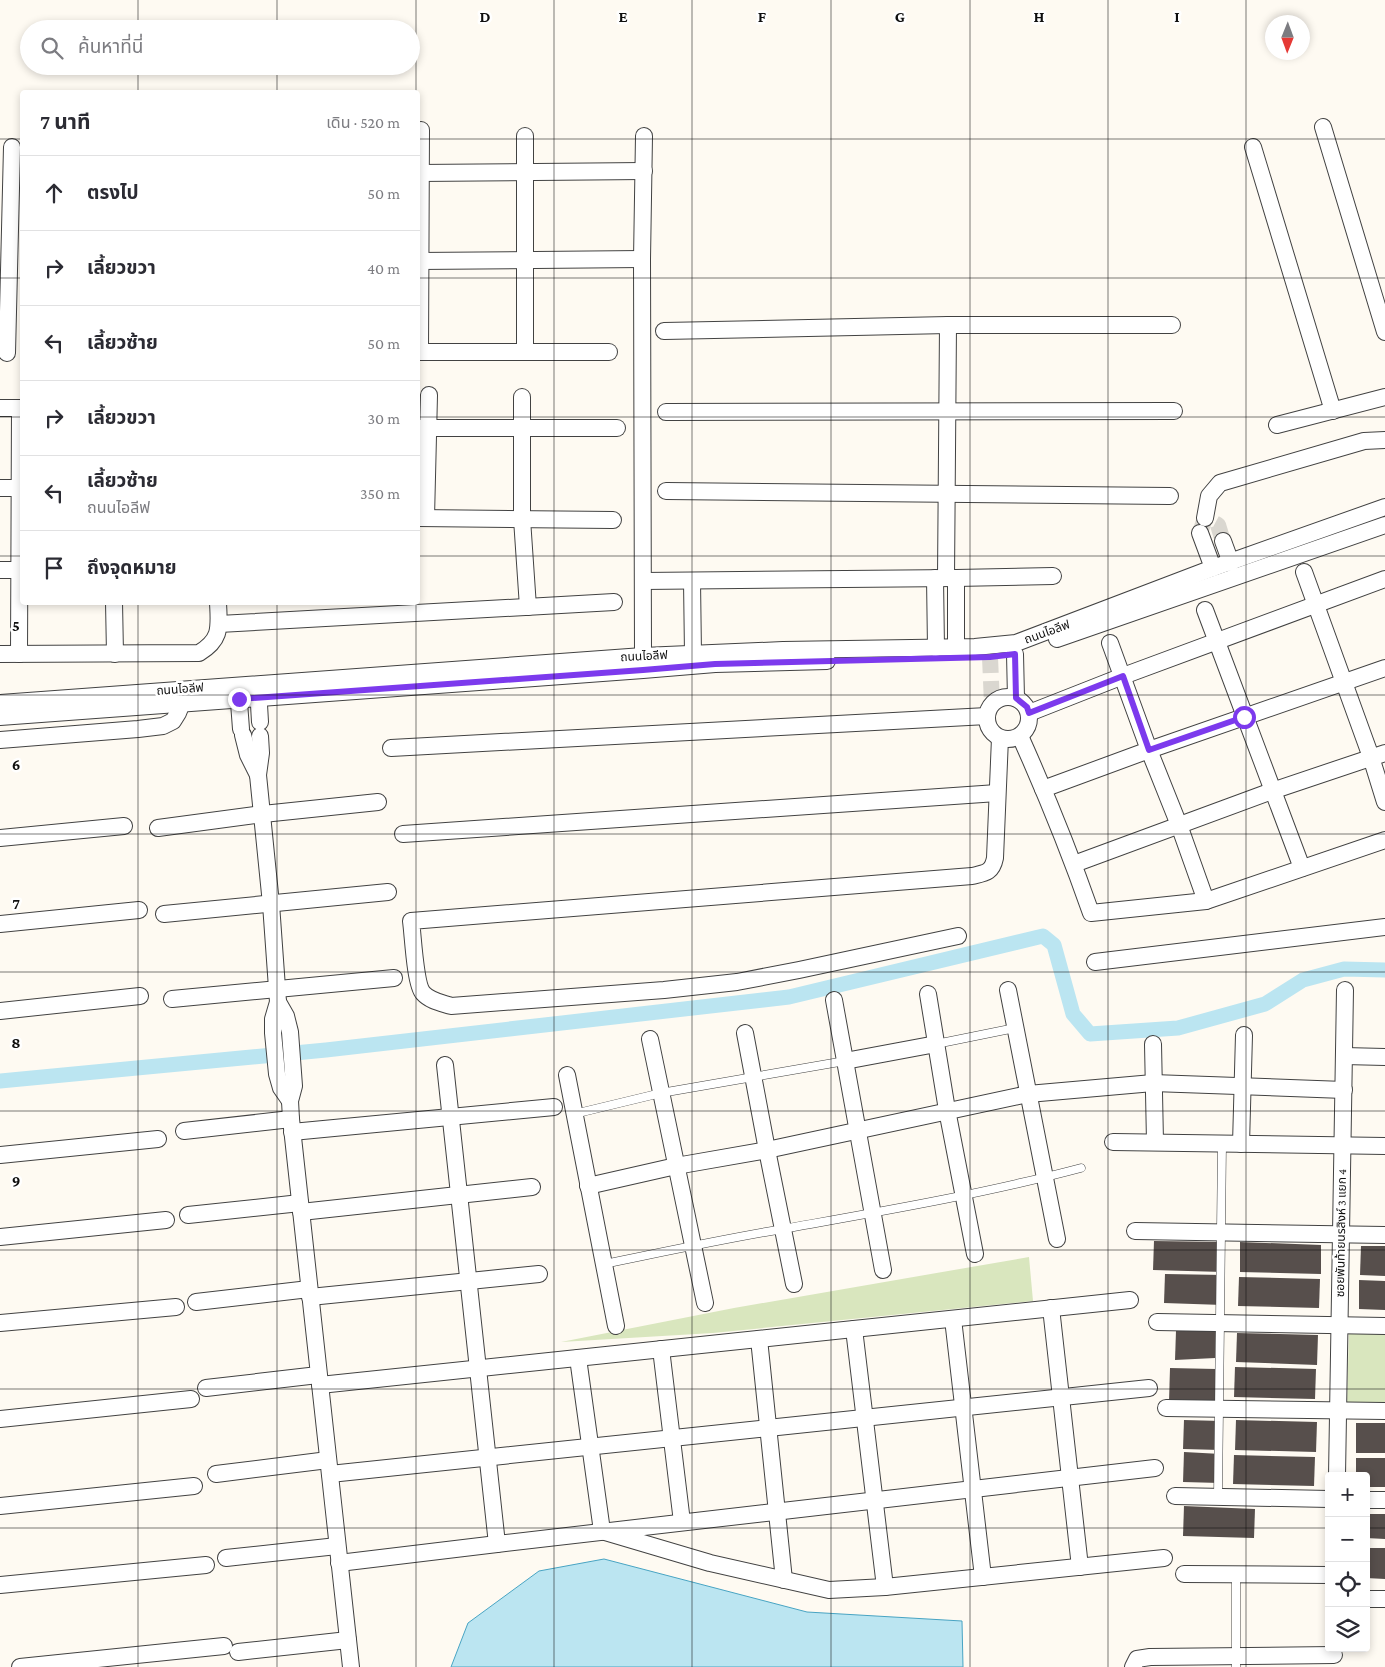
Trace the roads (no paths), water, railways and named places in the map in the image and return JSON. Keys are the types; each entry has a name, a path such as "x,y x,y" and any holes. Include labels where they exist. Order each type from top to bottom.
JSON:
{"street":[{"path":"1323,127 1385,332"},
{"path":"422,130 420,173 644,170"},
{"path":"525,136 525,352"},
{"path":"643,656 642,259 644,136"},
{"path":"10,353 12,147"},
{"path":"1253,147 1333,411"},
{"path":"420,261 642,259"},
{"path":"936,648 946,578 948,325"},
{"path":"664,331 948,325 1172,325"},
{"path":"420,352 609,352"},
{"path":"429,395 423,428 422,518 612,520"},
{"path":"522,397 522,519 528,607"},
{"path":"1277,426 1385,397"},
{"path":"0,408 20,408"},
{"path":"666,412 1174,411"},
{"path":"423,428 616,428"},
{"path":"1214,568 1203,525 1209,496 1220,483 1364,441 1385,440"},
{"path":"0,488 20,488"},
{"path":"666,491 1170,496"},
{"name":"ถนนไอลีฟ","path":"258,691 643,656 936,648 1016,643 1214,568 1385,507"},
{"name":"ถนนไอลีฟ","path":"0,703 643,670 715,664 990,657 1015,654 1385,525"},
{"path":"1223,541 1231,563"},
{"path":"0,570 20,570"},
{"path":"1304,572 1344,683 1378,755 1385,802"},
{"path":"643,581 1053,576"},
{"path":"946,578 956,647"},
{"path":"1029,713 1123,676 1385,579"},
{"path":"692,581 693,654"},
{"path":"219,624 614,602"},
{"path":"19,654 20,605"},
{"path":"114,605 115,654"},
{"path":"0,654 199,652 210,646 216,637 219,624 218,605"},
{"path":"1205,610 1302,868"},
{"path":"1110,643 1206,901"},
{"path":"1015,654 1016,698"},
{"path":"1043,789 1385,668"},
{"path":"258,691 261,752 258,775 278,995 272,1033 277,1074 281,1088 290,1101"},
{"path":"238,692 242,732 248,755 258,775"},
{"name":"ถนนไอลีฟ","path":"0,717 182,703 238,692"},
{"path":"1003,697 1016,698 1027,707 1029,713 1028,726 1020,736 1007,739 1000,738 990,729 987,716 989,710 997,700 1003,697"},
{"path":"0,740 163,726 173,721 182,703"},
{"path":"391,748 987,716"},
{"path":"1020,736 1074,864 1091,912 1206,901 1385,840"},
{"path":"958,936 737,982 664,990 451,1006 433,1000 422,993 417,972 411,921 987,872 994,866 995,858 1000,738"},
{"path":"1074,864 1272,791 1378,755"},
{"path":"403,834 997,793"},
{"path":"158,828 263,814 378,802"},
{"path":"0,838 124,826"},
{"path":"164,914 388,892"},
{"path":"0,924 139,910"},
{"path":"1095,962 1385,927"},
{"path":"172,999 278,995 394,978"},
{"path":"1008,990 1057,1239"},
{"name":"ซอยพันท้ายนรสิงห์ 3 แยก 4","path":"1337,1472 1345,990"},
{"path":"928,994 975,1254"},
{"path":"278,995 290,1032 294,1072 294,1086 290,1101 292,1126 351,1667"},
{"path":"0,1011 140,996"},
{"path":"834,1000 883,1270"},
{"path":"745,1033 794,1284"},
{"path":"1241,1144 1244,1035"},
{"path":"650,1038 705,1303"},
{"path":"845,1061 936,1044"},
{"path":"1153,1044 1155,1142"},
{"path":"1344,1056 1385,1057"},
{"path":"445,1065 497,1544"},
{"path":"567,1075 616,1326"},
{"path":"588,1186 676,1166 767,1150 1028,1094 1153,1083 1344,1090"},
{"path":"184,1131 451,1117 554,1107"},
{"path":"0,1155 158,1139"},
{"path":"1113,1142 1385,1146"},
{"path":"188,1215 300,1208 532,1187"},
{"path":"0,1237 166,1220"},
{"path":"1135,1231 1385,1235"},
{"path":"196,1302 539,1274"},
{"path":"206,1388 478,1368 1130,1300"},
{"path":"0,1323 176,1307"},
{"path":"1051,1308 1080,1567"},
{"path":"953,1319 983,1577"},
{"path":"1158,1322 1385,1326"},
{"path":"854,1329 886,1587"},
{"path":"758,1339 784,1580"},
{"path":"661,1349 682,1522"},
{"path":"578,1358 602,1531"},
{"path":"216,1474 487,1458 1149,1388"},
{"path":"0,1419 191,1399"},
{"path":"1166,1408 1385,1412"},
{"path":"339,1563 1155,1468"},
{"path":"0,1506 194,1486"},
{"path":"1175,1496 1325,1499"},
{"path":"1370,1500 1385,1500"},
{"path":"602,1531 710,1563 829,1590 886,1587 1164,1558"},
{"path":"226,1558 337,1546"},
{"path":"0,1585 206,1565"},
{"path":"1184,1574 1325,1575"},
{"path":"1370,1599 1385,1599"},
{"path":"22,1667 348,1640"},
{"path":"1133,1667 1137,1659 1150,1657 1236,1662 1334,1657"}],"lane":[{"path":"936,1044 1015,1028"},
{"path":"574,1114 661,1093 845,1061"},
{"path":"1218,1497 1222,1143"},
{"path":"604,1264 783,1229 873,1214 1044,1178 1081,1168"},
{"path":"1236,1574 1236,1662"}],"water":[{"path":"604,1559 807,1612 962,1621 963,1667 451,1667 468,1623 539,1571"}],"waterway":[{"path":"0,1081 326,1050 789,997 1043,936 1054,945 1073,1014 1090,1034 1178,1028 1265,1004 1303,980 1344,969 1385,970"}],"tunnel":[{"path":"1201,530 1205,518 1218,525 1223,541"},
{"path":"990,657 992,704"}]}
